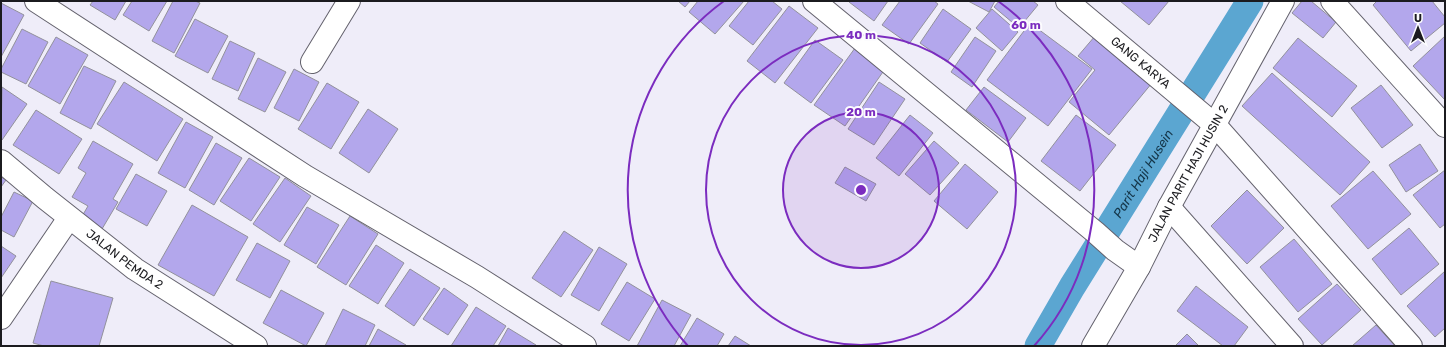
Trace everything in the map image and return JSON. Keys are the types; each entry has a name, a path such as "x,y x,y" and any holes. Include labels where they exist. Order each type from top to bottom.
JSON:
{"street":[{"path":"36,1 305,176 477,277 585,346"},
{"path":"312,62 349,1"},
{"path":"814,1 1115,250 1139,267"},
{"name":"GANG KARYA","path":"1067,1 1215,125 1411,346"},
{"name":"JALAN PARIT HAJI HUSIN 2","path":"1093,346 1139,267 1169,207 1283,1"},
{"path":"1332,1 1445,126"},
{"name":"JALAN PEMDA 2","path":"1,161 69,218 136,269 256,346"},
{"path":"1169,207 1292,346"},
{"path":"2,315 69,218"}],"building":[{"path":"93,1 126,1 115,20 90,5"},
{"path":"132,1 167,1 149,31 123,15"},
{"path":"173,1 195,1 200,3 174,53 152,41"},
{"path":"678,1 690,1 685,7"},
{"path":"698,1 744,1 715,34 689,12"},
{"path":"749,1 772,1 782,9 753,45 729,26"},
{"path":"888,1 874,21 849,2"},
{"path":"900,1 934,1 938,4 909,44 882,25"},
{"path":"968,1 995,1 989,12"},
{"path":"999,1 1033,1 1038,5 1019,28 994,7"},
{"path":"1120,1 1169,1 1149,25"},
{"path":"1302,1 1311,1 1336,22 1323,38 1292,13"},
{"path":"1377,1 1432,1 1445,17 1445,23 1411,51 1373,5"},
{"path":"1,3 24,15 1,57"},
{"path":"789,6 818,28 775,83 747,61"},
{"path":"943,9 971,29 947,62 920,43"},
{"path":"992,9 1018,32 1002,51 976,28"},
{"path":"195,19 228,36 208,73 175,56"},
{"path":"1030,23 1092,69 1048,126 987,80"},
{"path":"22,29 48,42 26,84 1,72 1,69"},
{"path":"1095,36 1152,83 1109,135 1069,102 1095,70 1078,56"},
{"path":"1445,36 1445,100 1413,66"},
{"path":"56,37 88,55 60,104 28,86"},
{"path":"975,37 996,51 972,87 951,72"},
{"path":"1298,38 1357,86 1332,117 1273,68"},
{"path":"815,40 843,60 811,103 784,83"},
{"path":"230,41 255,53 238,91 212,79"},
{"path":"855,48 885,69 845,126 814,105"},
{"path":"258,58 286,72 265,112 238,99"},
{"path":"84,66 116,81 91,129 60,113"},
{"path":"294,69 319,82 299,121 274,108"},
{"path":"1272,73 1370,162 1340,195 1242,106"},
{"path":"124,82 183,119 157,161 97,124"},
{"path":"879,82 905,99 874,145 848,129"},
{"path":"327,83 359,102 331,149 298,129"},
{"path":"1381,85 1413,125 1382,148 1351,108"},
{"path":"2,87 27,104 2,140 1,139"},
{"path":"984,87 1026,118 1008,142 966,110"},
{"path":"368,109 398,129 369,173 339,153"},
{"path":"36,110 82,139 59,174 13,145"},
{"path":"910,115 933,133 899,176 876,158"},
{"path":"1076,115 1116,145 1080,191 1041,161"},
{"path":"186,122 213,137 185,188 158,173"},
{"path":"93,141 133,164 113,199 118,202 102,229 81,218 88,206 72,197 86,173 78,168"},
{"path":"934,141 959,163 930,195 905,174"},
{"path":"216,143 242,158 214,205 189,190"},
{"path":"1420,144 1438,171 1406,192 1389,165"},
{"path":"249,158 280,177 251,221 220,201"},
{"path":"965,164 998,192 967,229 934,201"},
{"path":"845,167 876,184 866,201 835,183"},
{"path":"1445,170 1445,224 1440,228 1413,195"},
{"path":"1373,171 1411,214 1368,249 1331,206"},
{"path":"136,174 167,191 147,226 116,209"},
{"path":"1,177 6,180 1,187"},
{"path":"285,178 311,196 280,242 253,224"},
{"path":"1247,190 1284,228 1247,264 1211,226"},
{"path":"14,192 33,201 14,237 1,230 1,217"},
{"path":"192,205 248,237 214,296 158,265"},
{"path":"307,207 339,225 316,264 284,245"},
{"path":"350,216 378,234 346,285 317,267"},
{"path":"1409,228 1439,264 1401,295 1372,259"},
{"path":"564,231 593,250 561,297 532,278"},
{"path":"1294,239 1332,284 1298,312 1260,267"},
{"path":"257,243 290,261 270,298 236,280"},
{"path":"376,245 404,263 378,304 349,286"},
{"path":"1,246 16,256 1,278"},
{"path":"599,247 627,264 599,311 571,295"},
{"path":"410,269 440,288 414,326 385,306"},
{"path":"1445,271 1445,328 1435,337 1407,306"},
{"path":"51,281 113,298 99,346 44,346 33,343"},
{"path":"627,282 655,299 629,341 601,324"},
{"path":"1337,284 1361,310 1322,345 1298,319"},
{"path":"1196,286 1248,327 1234,346 1223,346 1177,311"},
{"path":"444,288 468,305 448,335 423,319"},
{"path":"281,290 324,313 306,346 263,323"},
{"path":"662,300 691,315 674,346 637,346"},
{"path":"476,307 506,326 493,346 451,346"},
{"path":"343,309 375,325 365,346 325,346"},
{"path":"697,318 724,334 717,346 680,346"},
{"path":"1376,325 1395,346 1352,346"},
{"path":"508,328 536,345 498,346"},
{"path":"378,329 406,345 369,346"},
{"path":"1187,334 1199,346 1175,346"},
{"path":"735,336 751,346 728,346"}],"waterway":[{"name":"Parit Haji Husein","path":"1038,346 1072,287 1250,1"}]}
